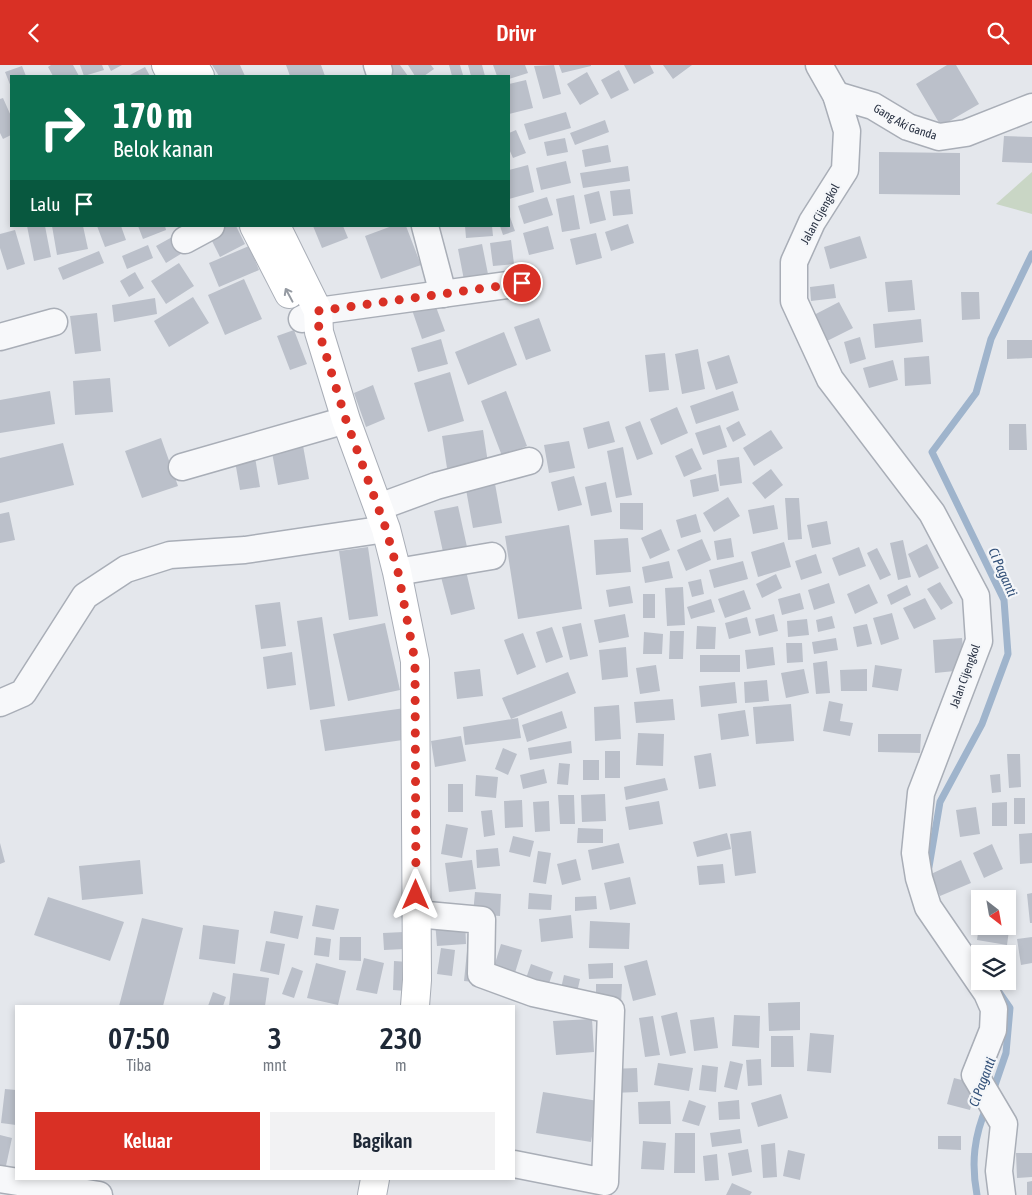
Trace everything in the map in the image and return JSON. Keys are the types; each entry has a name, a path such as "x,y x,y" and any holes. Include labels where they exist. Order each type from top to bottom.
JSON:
{"street":[{"name":"Jalan Cijengkol","path":"819,65 836,95 847,131 844,170 812,222 794,262 794,301 830,379 932,513 976,596 979,641 921,793 914,853 919,879 928,907 986,993 994,1009 993,1030 975,1075 981,1087 1001,1115 1004,1124 999,1171 1002,1195"},
{"name":"Gang Aki Ganda","path":"836,95 873,106 908,127 940,137 966,133 1032,107"},
{"path":"185,239 209,227"},
{"path":"255,227 313,321"},
{"path":"276,227 313,321 346,420 382,518 398,572 415,661 417,981 415,1005"},
{"path":"425,227 443,294"},
{"path":"313,321 443,294 522,283"},
{"path":"0,337 54,322"},
{"path":"182,467 346,420"},
{"path":"0,703 23,693 85,596 126,569 170,555 245,550 382,518 436,486 529,461"},
{"path":"398,572 492,556"},
{"path":"416,914 482,920 481,974 534,993 611,1010 605,1182 515,1164"},
{"path":"0,1179 99,1195"},
{"path":"372,1195 375,1180"}],"green space":[{"path":"1032,172 1032,214 996,204"}],"building":[{"path":"51,65 73,65 78,75 52,75 48,67"},
{"path":"80,65 102,65 104,70 87,75 84,75"},
{"path":"108,65 122,65 111,71"},
{"path":"212,65 240,65 245,75 218,75"},
{"path":"286,65 321,65 325,75 290,75"},
{"path":"389,65 400,65 407,75 378,75"},
{"path":"408,65 431,65 434,69 425,75 414,75"},
{"path":"449,65 460,65 463,75 452,75"},
{"path":"468,65 482,65 485,75 471,75"},
{"path":"493,65 525,65 528,73 510,79 510,75 497,75"},
{"path":"554,65 561,94 543,99 534,66"},
{"path":"559,65 591,65 591,66 562,73"},
{"path":"624,65 650,65 654,73 634,84"},
{"path":"663,65 692,65 673,79"},
{"path":"947,65 956,65 979,104 941,126 916,84"},
{"path":"22,66 26,75 10,75 10,84 5,72"},
{"path":"145,67 149,75 130,75"},
{"path":"619,70 629,90 611,99 601,80"},
{"path":"587,72 599,94 580,105 567,84"},
{"path":"526,80 533,108 510,114 510,84"},
{"path":"3,98 10,114 10,136 3,139 0,133 0,99"},
{"path":"566,112 571,128 529,140 524,124"},
{"path":"605,120 609,132 575,145 570,133"},
{"path":"516,130 526,153 513,158 510,151 510,133"},
{"path":"1004,136 1032,137 1032,163 1002,162"},
{"path":"565,138 568,152 547,156 544,142"},
{"path":"608,145 611,162 585,167 582,150"},
{"path":"879,152 960,153 960,195 879,194"},
{"path":"566,161 571,183 541,190 536,168"},
{"path":"528,165 534,192 510,199 510,170"},
{"path":"628,166 630,181 583,188 580,173"},
{"path":"630,189 633,214 613,216 610,191"},
{"path":"599,191 606,220 590,224 584,195"},
{"path":"574,195 580,229 562,232 556,199"},
{"path":"547,197 553,215 524,224 518,206"},
{"path":"510,217 515,231 503,235 500,227 510,227"},
{"path":"628,224 634,243 611,251 605,232"},
{"path":"548,226 554,249 529,255 523,233"},
{"path":"27,227 45,227 51,257 34,261"},
{"path":"52,227 83,227 88,249 57,255"},
{"path":"97,227 121,227 126,240 105,247"},
{"path":"138,227 165,227 166,230 143,239"},
{"path":"220,227 236,227 245,244 220,257 208,233"},
{"path":"313,227 343,227 348,238 322,248"},
{"path":"389,227 406,227 421,265 381,279 365,236"},
{"path":"465,227 492,227 493,236 466,238"},
{"path":"15,230 25,264 7,270 0,248 0,234"},
{"path":"596,233 602,258 576,265 570,239"},
{"path":"174,236 184,252 166,263 156,246"},
{"path":"860,236 867,258 830,269 824,247"},
{"path":"511,240 514,264 493,266 490,243"},
{"path":"482,244 488,274 464,280 458,249"},
{"path":"148,245 153,258 127,269 122,256"},
{"path":"249,246 259,270 219,287 209,263"},
{"path":"99,251 104,263 63,280 58,268"},
{"path":"179,263 194,286 166,304 151,281"},
{"path":"135,272 144,288 129,297 120,281"},
{"path":"244,279 262,319 225,335 208,295"},
{"path":"912,280 915,310 888,312 885,282"},
{"path":"834,284 836,298 811,301 810,287"},
{"path":"961,292 979,292 980,319 962,320"},
{"path":"193,297 209,323 169,347 154,321"},
{"path":"155,298 157,314 114,322 112,305"},
{"path":"433,299 445,331 422,339 411,307"},
{"path":"839,302 853,328 823,343 810,317"},
{"path":"97,313 101,351 75,354 70,316"},
{"path":"539,318 551,351 526,360 514,327"},
{"path":"921,319 923,342 875,348 873,324"},
{"path":"294,330 307,364 290,370 277,336"},
{"path":"504,332 517,365 468,385 455,352"},
{"path":"860,337 866,359 850,364 844,342"},
{"path":"441,339 448,364 418,372 411,348"},
{"path":"1007,340 1032,340 1032,358 1007,359"},
{"path":"698,349 705,389 682,394 675,354"},
{"path":"665,353 669,390 649,392 645,355"},
{"path":"729,355 738,383 716,390 707,362"},
{"path":"929,356 931,384 905,386 904,358"},
{"path":"893,360 898,380 869,388 863,368"},
{"path":"450,372 464,421 428,432 414,383"},
{"path":"110,378 113,412 75,415 73,381"},
{"path":"373,385 385,419 366,427 354,393"},
{"path":"50,391 55,424 0,433 0,400"},
{"path":"506,391 527,446 502,456 481,401"},
{"path":"733,391 739,410 696,424 690,406"},
{"path":"677,407 688,433 661,445 650,419"},
{"path":"609,421 615,442 588,449 583,428"},
{"path":"640,421 653,454 637,460 625,427"},
{"path":"739,421 746,435 733,442 726,428"},
{"path":"1009,424 1026,424 1027,450 1009,450"},
{"path":"720,425 727,447 703,455 695,433"},
{"path":"483,430 488,463 447,468 442,436"},
{"path":"771,430 783,448 754,466 743,448"},
{"path":"161,438 178,486 142,498 125,451"},
{"path":"302,440 309,479 278,485 271,447"},
{"path":"569,441 575,468 549,473 544,445"},
{"path":"63,443 74,485 0,503 0,458"},
{"path":"623,447 632,495 616,498 607,451"},
{"path":"692,448 702,469 684,477 675,456"},
{"path":"255,457 260,487 240,490 235,461"},
{"path":"739,457 742,483 720,486 717,460"},
{"path":"771,469 783,485 765,499 752,483"},
{"path":"716,474 719,491 693,497 690,480"},
{"path":"574,476 582,505 558,511 551,482"},
{"path":"494,478 502,523 473,528 465,484"},
{"path":"606,482 612,512 591,516 585,487"},
{"path":"728,497 740,516 714,532 703,513"},
{"path":"785,498 799,498 802,539 788,540"},
{"path":"620,503 643,503 643,530 620,529"},
{"path":"774,505 778,529 753,534 748,510"},
{"path":"458,506 469,556 445,561 434,511"},
{"path":"9,512 15,540 0,543 0,514"},
{"path":"696,514 701,532 681,538 676,520"},
{"path":"827,521 831,544 812,548 807,525"},
{"path":"569,525 582,609 518,619 505,536"},
{"path":"661,529 670,550 650,559 641,538"},
{"path":"628,538 631,572 596,575 594,540"},
{"path":"731,538 734,557 717,560 714,541"},
{"path":"702,539 711,560 686,571 677,550"},
{"path":"903,540 911,577 898,580 890,543"},
{"path":"784,542 791,567 758,577 751,552"},
{"path":"927,544 939,568 919,578 908,554"},
{"path":"368,547 378,616 349,620 339,551"},
{"path":"859,547 866,566 839,576 832,558"},
{"path":"877,548 891,575 880,580 867,553"},
{"path":"816,554 822,573 801,580 795,561"},
{"path":"669,561 673,578 645,583 642,567"},
{"path":"743,561 748,579 714,588 709,570"},
{"path":"466,571 475,609 451,615 441,577"},
{"path":"776,574 782,588 762,598 756,584"},
{"path":"701,579 704,594 692,597 688,582"},
{"path":"940,582 953,603 941,610 927,589"},
{"path":"829,583 835,603 814,610 808,590"},
{"path":"869,584 878,603 855,614 847,594"},
{"path":"907,585 911,595 891,605 887,595"},
{"path":"630,586 633,603 609,607 606,590"},
{"path":"683,587 685,625 667,626 665,588"},
{"path":"744,590 751,609 725,618 718,599"},
{"path":"800,593 804,609 782,615 778,599"},
{"path":"643,594 655,594 655,618 643,618"},
{"path":"925,598 936,619 914,629 903,608"},
{"path":"711,599 715,612 691,619 687,607"},
{"path":"280,602 286,646 261,649 255,605"},
{"path":"892,613 899,639 881,645 873,618"},
{"path":"625,614 629,637 599,643 594,620"},
{"path":"774,614 778,631 759,636 755,619"},
{"path":"832,616 835,628 818,632 816,620"},
{"path":"322,617 335,706 310,710 297,621"},
{"path":"747,617 751,633 729,639 725,623"},
{"path":"807,619 809,635 788,637 787,621"},
{"path":"385,623 400,690 348,701 333,634"},
{"path":"581,623 588,656 570,660 562,627"},
{"path":"867,624 872,644 857,647 853,627"},
{"path":"697,626 716,627 715,649 696,649"},
{"path":"552,627 563,657 546,663 536,632"},
{"path":"670,631 684,631 683,659 669,659"},
{"path":"644,632 663,634 662,654 643,654"},
{"path":"523,633 536,667 517,675 504,640"},
{"path":"836,638 838,650 814,654 812,642"},
{"path":"962,638 965,670 935,673 933,640"},
{"path":"786,643 802,643 803,662 787,663"},
{"path":"626,647 628,677 602,680 599,650"},
{"path":"773,647 775,665 747,669 745,650"},
{"path":"292,652 296,685 267,689 263,657"},
{"path":"700,655 740,655 740,672 700,672"},
{"path":"827,661 830,693 816,694 813,663"},
{"path":"656,665 660,691 640,694 636,668"},
{"path":"875,665 902,669 898,691 872,687"},
{"path":"480,669 483,696 457,699 454,672"},
{"path":"804,669 809,693 786,698 781,673"},
{"path":"867,669 867,691 841,691 840,670"},
{"path":"568,672 576,693 511,719 502,698"},
{"path":"767,680 769,701 745,703 744,682"},
{"path":"735,682 737,703 701,707 699,686"},
{"path":"673,699 675,720 636,723 634,702"},
{"path":"829,701 843,704 840,721 853,723 850,736 823,731"},
{"path":"791,704 794,741 756,744 753,707"},
{"path":"619,705 621,739 595,741 594,707"},
{"path":"405,708 410,739 325,751 320,720"},
{"path":"745,710 749,736 721,740 718,714"},
{"path":"562,711 567,728 527,742 522,725"},
{"path":"518,718 521,738 465,745 463,727"},
{"path":"638,733 664,734 663,766 636,765"},
{"path":"878,734 921,734 920,753 878,752"},
{"path":"461,736 466,761 435,767 431,741"},
{"path":"571,741 572,753 530,760 528,748"},
{"path":"503,748 517,754 508,775 495,769"},
{"path":"605,751 620,751 620,778 605,778"},
{"path":"711,753 716,786 699,789 694,756"},
{"path":"1007,754 1020,754 1021,787 1009,788"},
{"path":"583,760 599,760 599,780 583,780"},
{"path":"559,763 570,764 568,785 557,784"},
{"path":"544,769 547,783 523,789 520,775"},
{"path":"1000,774 1001,792 992,793 990,775"},
{"path":"476,775 498,777 496,798 475,796"},
{"path":"665,778 668,790 626,800 624,787"},
{"path":"448,784 463,784 463,812 448,812"},
{"path":"605,794 606,821 582,822 581,795"},
{"path":"558,795 574,795 575,824 560,824"},
{"path":"1014,798 1025,798 1025,824 1014,824"},
{"path":"522,800 523,827 505,828 504,801"},
{"path":"549,801 550,831 535,832 533,802"},
{"path":"659,801 663,824 629,830 625,807"},
{"path":"1007,802 1007,826 992,826 992,803"},
{"path":"976,807 980,834 960,837 956,810"},
{"path":"492,810 495,835 484,837 481,811"},
{"path":"446,824 468,828 462,858 441,854"},
{"path":"578,828 603,829 603,843 577,843"},
{"path":"751,831 756,873 735,876 730,834"},
{"path":"727,833 731,849 697,857 693,842"},
{"path":"1032,833 1032,863 1020,864 1019,834"},
{"path":"513,836 534,841 530,857 509,852"},
{"path":"0,843 5,862 0,864"},
{"path":"619,843 624,863 592,870 588,850"},
{"path":"992,844 1003,869 984,878 973,853"},
{"path":"498,848 500,866 477,868 476,850"},
{"path":"538,851 551,853 546,884 533,882"},
{"path":"576,859 581,880 562,885 557,864"},
{"path":"140,860 143,894 82,900 79,866"},
{"path":"472,860 476,889 449,892 445,863"},
{"path":"961,860 971,883 940,896 931,874"},
{"path":"723,864 725,883 699,885 697,866"},
{"path":"630,877 636,904 610,910 604,883"},
{"path":"475,892 501,894 500,916 473,914"},
{"path":"529,893 552,895 551,910 528,909"},
{"path":"1032,893 1032,923 1030,923 1027,894"},
{"path":"596,896 597,909 575,911 575,897"},
{"path":"48,897 124,922 110,961 34,935"},
{"path":"316,905 339,909 334,930 312,926"},
{"path":"274,911 303,916 298,939 270,933"},
{"path":"571,915 573,938 541,942 539,919"},
{"path":"142,918 183,928 163,1005 119,1005"},
{"path":"465,919 466,944 437,946 435,921"},
{"path":"590,921 630,923 629,949 589,948"},
{"path":"203,925 239,930 235,964 199,959"},
{"path":"404,932 405,949 384,950 383,933"},
{"path":"978,935 1008,935 1007,945 977,940"},
{"path":"316,937 331,939 329,957 314,955"},
{"path":"340,937 361,937 361,961 339,960"},
{"path":"1032,937 1032,963 1021,965 1017,939"},
{"path":"266,941 285,944 279,975 260,971"},
{"path":"501,944 522,950 514,976 493,970"},
{"path":"441,948 455,950 452,976 437,974"},
{"path":"467,951 477,952 474,982 464,981"},
{"path":"364,958 384,963 377,994 356,990"},
{"path":"647,960 656,995 633,1001 624,966"},
{"path":"394,961 408,962 406,991 393,990"},
{"path":"316,963 346,971 338,1005 307,998"},
{"path":"613,963 613,978 589,979 588,964"},
{"path":"531,964 553,972 546,992 524,984"},
{"path":"292,967 303,971 294,998 282,994"},
{"path":"233,973 269,978 265,1005 229,1005"},
{"path":"564,975 580,979 576,997 560,993"},
{"path":"596,984 622,984 621,1004 596,1004"},
{"path":"213,992 226,997 223,1005 208,1005"},
{"path":"800,1002 800,1030 769,1031 768,1003"},
{"path":"677,1012 686,1053 670,1056 661,1016"},
{"path":"734,1015 760,1016 759,1048 732,1046"},
{"path":"653,1016 660,1055 645,1057 639,1018"},
{"path":"714,1017 718,1048 694,1051 690,1020"},
{"path":"592,1019 594,1052 556,1055 553,1021"},
{"path":"810,1033 834,1035 831,1073 807,1071"},
{"path":"771,1036 793,1036 794,1067 771,1067"},
{"path":"761,1059 762,1085 748,1086 746,1060"},
{"path":"730,1061 743,1064 737,1090 724,1087"},
{"path":"658,1063 693,1068 689,1091 654,1085"},
{"path":"702,1065 718,1067 716,1092 699,1090"},
{"path":"637,1068 638,1092 611,1093 610,1069"},
{"path":"954,1078 977,1084 970,1110 947,1104"},
{"path":"5,1089 15,1090 15,1125 1,1123"},
{"path":"543,1092 598,1101 591,1142 536,1133"},
{"path":"781,1094 788,1118 758,1127 751,1103"},
{"path":"689,1100 706,1106 699,1126 682,1121"},
{"path":"739,1100 740,1119 719,1120 718,1102"},
{"path":"670,1101 671,1124 639,1124 638,1102"},
{"path":"740,1129 742,1143 712,1147 710,1133"},
{"path":"675,1133 695,1133 695,1173 674,1173"},
{"path":"0,1135 12,1138 4,1175 0,1174"},
{"path":"938,1136 961,1136 961,1150 938,1149"},
{"path":"643,1141 666,1143 664,1170 641,1169"},
{"path":"775,1143 777,1177 763,1178 761,1145"},
{"path":"748,1149 752,1172 732,1176 728,1153"},
{"path":"788,1150 805,1154 800,1180 783,1176"},
{"path":"1016,1153 1032,1153 1032,1177 1017,1178"},
{"path":"717,1154 719,1180 705,1181 703,1156"},
{"path":"1032,1181 1032,1195 1027,1195 1027,1182"},
{"path":"732,1183 752,1192 750,1195 726,1195"}],"waterway":[{"name":"Ci Paganti","path":"929,867 940,802 982,724 1008,654 1004,600 932,452 976,393 991,339 1032,254"},
{"name":"Ci Paganti","path":"993,1091 1006,1053 1010,1008 999,992"},
{"name":"Ci Paganti","path":"977,1195 974,1172 975,1150 979,1128 987,1106"}],"route":[{"path":"416,895 415,661 398,572 379,507 346,420 319,332 318,311 522,283"}]}
